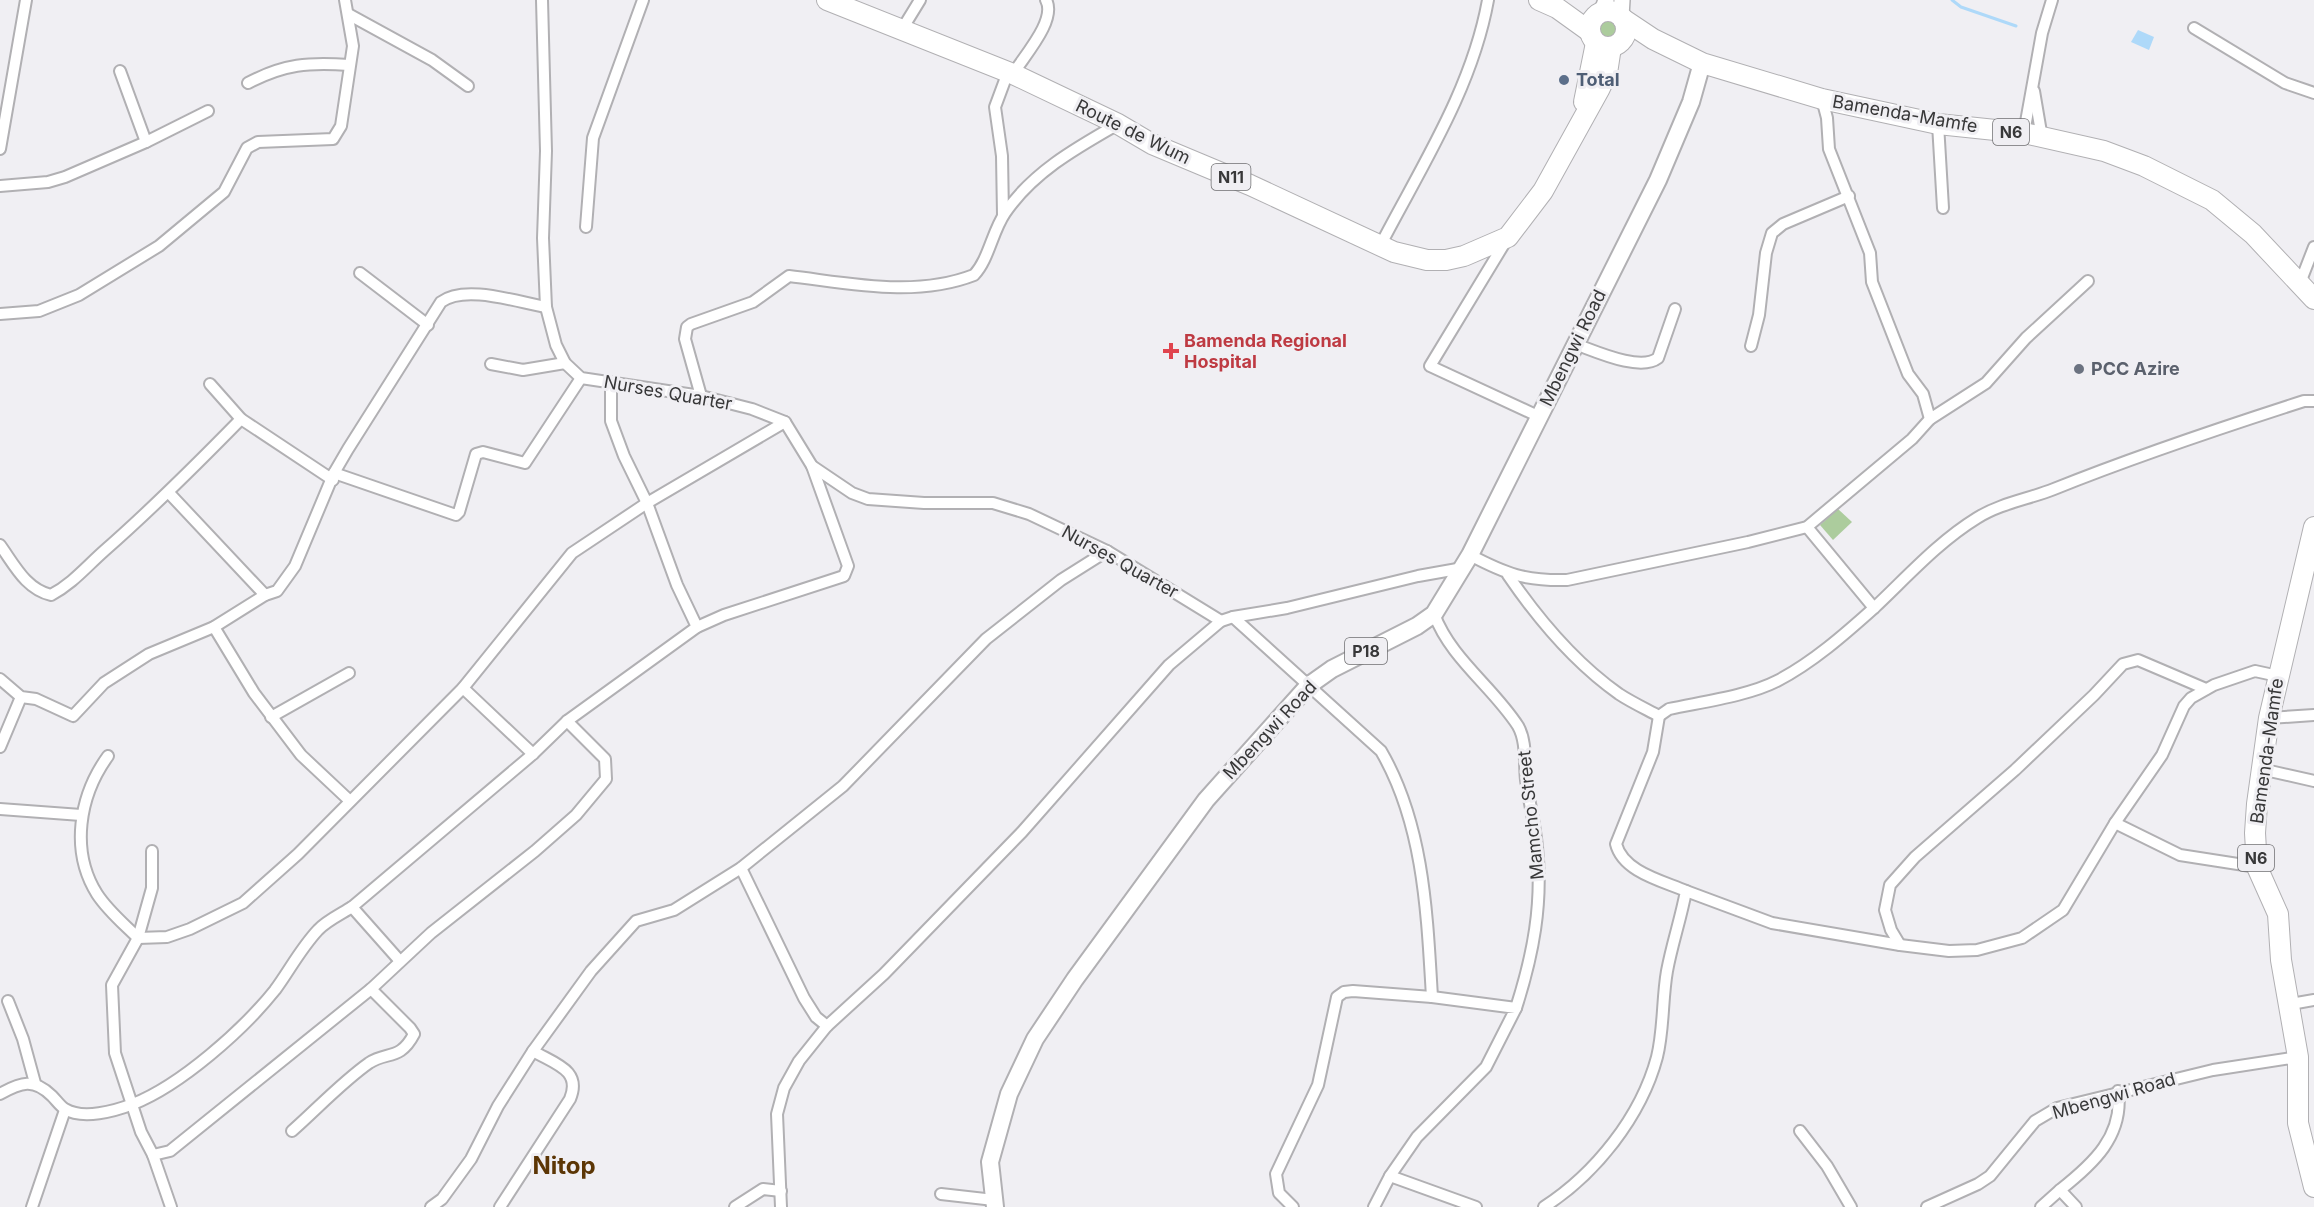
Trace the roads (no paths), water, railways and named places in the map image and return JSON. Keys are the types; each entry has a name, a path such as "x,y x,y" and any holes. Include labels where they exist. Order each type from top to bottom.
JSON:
{"highway":[{"name":"Route de Wum","path":"827,0 1010,73 1118,124 1152,144 1250,185 1380,246 1427,260 1446,261 1508,237"},
{"path":"1548,4 1582,13 1612,10"},
{"path":"1548,4 1603,42 1624,37 1626,31 1612,10"},
{"path":"1508,237 1543,191 1582,116 1603,42 1591,20 1612,10"},
{"name":"Bamenda-Mamfe","path":"1612,10 1666,47 1702,63 1822,99 1938,124 2033,136 2104,151 2144,166 2212,200 2253,234 2314,299"},
{"name":"Bamenda-Mamfe","path":"1603,42 1666,47"},
{"name":"Bamenda-Mamfe","path":"2314,527 2312,546 2278,676 2257,804 2257,867 2278,914 2281,960 2291,1004 2298,1057 2298,1123 2314,1187"}],"main road":[{"name":"Mbengwi Road","path":"994,1203 990,1162 1009,1094 1035,1039 1075,979 1206,800 1308,686 1359,654 1417,626 1434,614 1467,561 1658,180 1691,102 1702,63"}],"street":[{"path":"0,149 26,0"},
{"path":"0,314 39,311 79,295 159,246 205,211 224,192 247,148 258,142 333,139 341,126 353,46 345,0"},
{"name":"Nurses Quarter","path":"542,0 546,151 543,238 546,307 556,345 565,363 581,378 701,396 752,408 785,422 812,466 852,493 868,499 915,503 993,503 1029,514 1107,551 1221,621"},
{"path":"586,227 593,138 643,0"},
{"path":"901,31 920,0"},
{"path":"1003,215 1002,156 995,108 1010,73 1049,20 1050,7 1046,0"},
{"path":"1380,246 1468,72 1480,38 1488,0"},
{"path":"2033,136 2032,82 2052,0"},
{"path":"348,14 432,60 468,86"},
{"path":"2194,28 2285,83 2314,93"},
{"path":"248,83 272,70 313,62 349,65"},
{"path":"120,71 146,142"},
{"path":"2032,82 2033,136"},
{"path":"1822,99 1827,118 1829,149 1870,253 1872,282 1908,374 1923,394 1930,419"},
{"path":"0,186 48,182 64,177 146,142 208,111"},
{"path":"701,396 685,339 687,327 691,324 753,302 789,276 911,288 958,282 974,276 1003,215 1025,187 1068,153 1118,124"},
{"path":"1938,124 1943,208"},
{"path":"1751,346 1759,315 1766,253 1772,233 1784,224 1849,196"},
{"path":"1508,237 1430,366 1540,417"},
{"path":"2300,283 2314,247"},
{"path":"360,273 428,325"},
{"path":"781,1207 776,1137 777,1114 784,1088 799,1061 827,1026 884,974 963,894 1169,665 1221,621 1287,608 1418,576 1467,561 1508,575 1567,580 1748,542 1807,527 1912,439 1930,419 1986,384 2026,339 2088,281"},
{"path":"0,679 21,697 36,699 73,716 104,683 140,660 214,627 265,595 277,591 296,566 334,477 404,358 428,325 441,302 451,295 468,292 546,307"},
{"path":"1575,344 1632,362 1653,362 1658,358 1675,309"},
{"path":"491,364 523,370 565,363"},
{"path":"210,384 241,419 334,477 456,515 459,512 476,454 483,452 525,463 581,378"},
{"path":"611,383 611,422 624,456 647,503 677,585 697,627"},
{"path":"2278,676 2255,671 2206,689 2191,698 2184,706 2162,755 2115,824 2063,910 2022,938 1977,950 1949,951 1772,923 1686,891 1627,863 1618,853 1616,844 1653,752 1659,716 1669,708 1755,689 1776,682 1818,654 1874,608 1939,546 1996,507 2041,494 2176,442 2304,401 2314,400"},
{"path":"0,545 37,592 51,595 70,585 90,563 169,493 241,419"},
{"path":"108,756 95,773 81,815 85,871 98,896 138,938 167,937 190,929 243,903 298,854 463,688 561,563 572,553 647,503 785,422"},
{"path":"8,1001 23,1039 35,1083 66,1110 76,1113 105,1112 133,1104 162,1089 214,1051 273,991 319,929 352,907 533,754 567,721 697,627 724,615 844,576 848,566 812,466"},
{"path":"169,493 265,595"},
{"path":"1807,527 1874,608"},
{"path":"431,1207 442,1199 471,1159 498,1106 533,1051 591,972 636,921 674,910 741,868 843,786 986,639 1045,591 1107,551"},
{"path":"1508,575 1554,634 1598,677 1620,695 1659,716"},
{"name":"Mamcho Street","path":"1374,1207 1390,1176 1417,1137 1486,1067 1516,1008 1533,951 1539,911 1537,844 1526,780 1524,742 1513,719 1446,639 1434,614"},
{"path":"1233,617 1308,686 1342,713 1380,751 1393,771 1408,812 1424,893 1432,997"},
{"path":"214,627 271,717 300,755 350,801"},
{"path":"1900,945 1891,930 1885,910 1890,885 1915,857 2015,770 2094,696 2123,664 2138,660 2206,689"},
{"path":"271,717 349,672"},
{"path":"463,688 533,754"},
{"path":"0,747 21,697"},
{"path":"2270,718 2314,715"},
{"path":"153,1155 170,1151 371,989 399,960 535,851 576,815 606,779 604,759 567,721"},
{"path":"2261,769 2314,781"},
{"path":"0,809 81,815"},
{"path":"2115,824 2161,848 2187,857 2257,867"},
{"path":"152,851 152,888 138,938 112,985 116,1053 141,1132 153,1155 171,1207"},
{"path":"741,868 804,998 816,1017 827,1026"},
{"path":"1544,1207 1594,1166 1615,1139 1644,1090 1657,1057 1667,973 1686,891"},
{"path":"352,907 399,960"},
{"path":"292,1131 371,1062 397,1054 412,1040 414,1034 410,1028 371,989"},
{"path":"1293,1207 1279,1193 1276,1174 1318,1085 1338,997 1344,992 1353,991 1432,997 1516,1008"},
{"path":"2291,1004 2314,1000"},
{"path":"500,1207 570,1099 575,1087 574,1078 568,1072 533,1051"},
{"name":"Mbengwi Road","path":"1927,1207 1978,1184 1990,1176 2035,1121 2057,1108 2118,1091 2213,1070 2298,1057"},
{"path":"0,1094 24,1082 35,1083"},
{"path":"2041,1207 2098,1155 2116,1127 2121,1110 2118,1091"},
{"path":"32,1207 66,1110"},
{"path":"1800,1131 1827,1166 1851,1207"},
{"path":"1390,1176 1476,1207"},
{"path":"735,1207 763,1189 781,1191"},
{"path":"2060,1190 2076,1207"},
{"path":"941,1194 994,1203"}],"water":[{"path":"2138,30 2154,37 2149,50 2131,42"}],"waterway":[{"path":"1952,0 1961,7 2016,26"}],"place":[{"name":"Total","path":"1564,80"},
{"name":"Bamenda Regional Hospital","path":"1171,351"},
{"name":"PCC Azire","path":"2079,369"}],"district":[{"name":"Nitop","path":"564,1166"}]}
